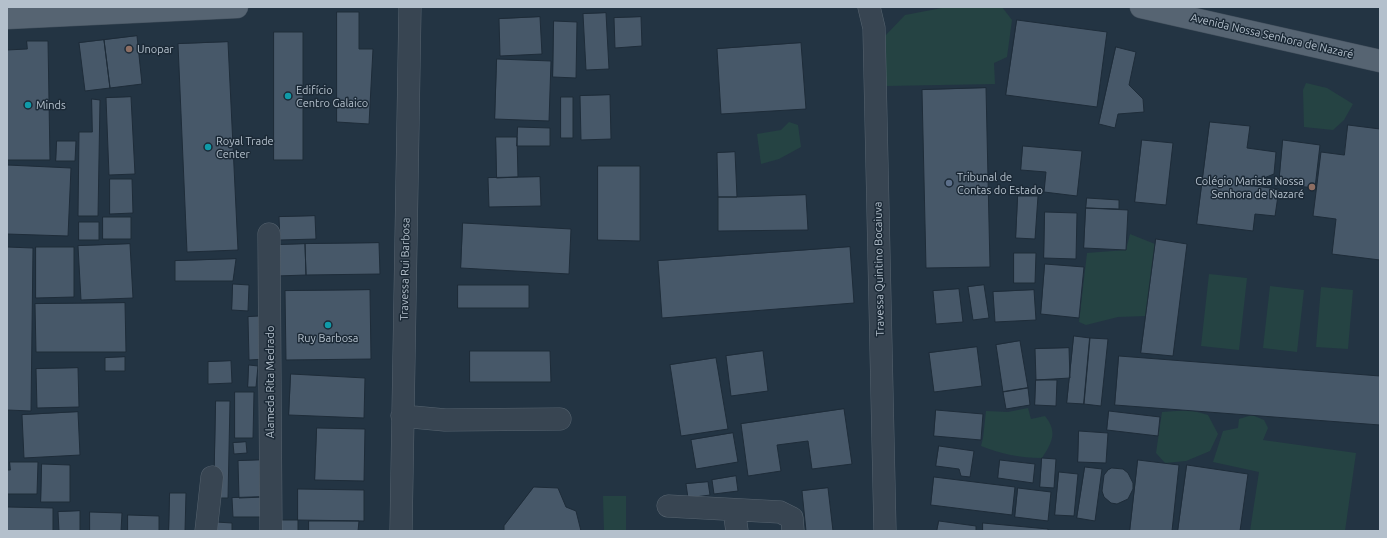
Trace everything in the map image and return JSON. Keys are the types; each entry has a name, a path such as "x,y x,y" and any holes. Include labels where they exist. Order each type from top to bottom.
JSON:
{"main road":[{"path":"7,18 237,7"},
{"name":"Avenida Nossa Senhora de Nazaré","path":"1144,7 1380,61"}],"street":[{"name":"Travessa Rui Barbosa","path":"400,531 410,7"},
{"name":"Travessa Quintino Bocaiuva","path":"869,7 874,28 885,531"},
{"name":"Alameda Rita Medrado","path":"269,234 272,531"},
{"path":"402,416 444,420 560,420"},
{"path":"206,531 212,477"},
{"path":"668,506 780,512 792,518 793,531"},
{"path":"734,510 737,531"}],"green space":[{"path":"947,7 1002,7 1012,20 1007,57 994,63 995,84 886,86 885,36 905,15"},
{"path":"1306,83 1327,88 1353,104 1344,120 1333,130 1304,127 1303,90"},
{"path":"789,122 798,125 801,147 779,159 761,164 757,134 781,130"},
{"path":"1130,234 1155,244 1146,316 1118,317 1086,325 1079,322 1087,253 1126,250"},
{"path":"1209,274 1247,278 1239,350 1201,346"},
{"path":"1270,286 1304,290 1297,352 1263,348"},
{"path":"1321,287 1353,290 1348,349 1316,347"},
{"path":"1028,408 1031,419 1045,416 1051,427 1051,442 1042,458 1011,455 981,446 986,411 1008,412"},
{"path":"1190,410 1208,415 1218,434 1210,451 1186,461 1165,463 1156,453 1162,412"},
{"path":"1252,415 1264,420 1268,428 1263,440 1356,453 1345,531 1250,531 1259,472 1213,462 1223,431 1238,428 1239,419"},
{"path":"603,496 626,496 626,531 604,531"}],"building":[{"path":"337,12 359,12 359,49 373,49 369,124 337,122"},
{"path":"606,13 609,69 586,70 583,14"},
{"path":"540,17 542,54 500,56 499,19"},
{"path":"641,17 642,46 615,48 614,18"},
{"path":"1017,20 1107,32 1097,107 1006,95"},
{"path":"554,21 577,22 576,78 553,77"},
{"name":"Edifício Centro Galaico","path":"274,32 303,32 303,160 274,160"},
{"path":"137,36 142,84 110,88 104,40"},
{"path":"104,40 110,88 85,91 79,43"},
{"name":"Minds","path":"27,41 48,41 50,160 7,160 7,50 27,49"},
{"name":"Royal Trade Center","path":"228,42 238,250 187,252 178,44"},
{"path":"801,43 806,109 721,114 717,49"},
{"path":"1116,47 1136,52 1129,85 1143,99 1144,112 1118,114 1115,128 1099,124"},
{"path":"497,59 551,61 549,121 495,119"},
{"path":"986,88 990,267 926,268 922,90"},
{"path":"610,95 611,139 581,140 580,96"},
{"path":"131,97 135,174 109,175 106,98"},
{"path":"561,97 573,97 573,138 561,138"},
{"path":"92,99 100,100 98,216 78,216 79,132 92,132"},
{"path":"1210,122 1250,126 1247,148 1276,152 1274,174 1246,185 1279,189 1275,216 1255,214 1253,231 1197,224"},
{"path":"1348,125 1380,129 1380,260 1332,254 1336,219 1313,216 1321,152 1344,155"},
{"path":"518,127 550,128 550,146 517,146"},
{"path":"496,137 517,137 518,177 497,178"},
{"path":"1142,140 1173,143 1166,205 1135,202"},
{"path":"1283,140 1320,145 1315,188 1279,184"},
{"path":"57,141 76,141 75,161 56,161"},
{"path":"1023,146 1082,151 1077,196 1044,192 1046,172 1021,170"},
{"path":"735,152 737,197 718,197 717,153"},
{"path":"7,165 71,168 68,236 7,234"},
{"path":"598,166 640,166 640,241 598,240"},
{"path":"540,177 541,206 489,207 488,178"},
{"path":"110,179 132,179 133,213 110,214"},
{"path":"806,195 808,230 718,231 718,197"},
{"path":"1018,196 1038,196 1035,239 1016,238"},
{"path":"1087,198 1119,200 1119,209 1086,208"},
{"path":"1086,208 1128,210 1126,250 1084,248"},
{"path":"1045,212 1077,213 1076,259 1044,258"},
{"path":"315,216 316,239 280,240 279,217"},
{"path":"103,217 131,217 131,239 103,239"},
{"path":"79,222 99,222 99,240 79,240"},
{"path":"463,223 571,229 569,274 461,268"},
{"path":"1156,239 1187,244 1173,356 1141,353"},
{"path":"379,243 380,274 306,275 305,244"},
{"path":"130,244 133,298 81,300 78,246"},
{"path":"305,244 306,275 276,276 276,245"},
{"path":"7,247 33,248 31,411 7,410"},
{"path":"36,247 74,247 74,297 36,298"},
{"path":"850,247 854,303 662,318 658,261"},
{"path":"1014,253 1036,253 1035,283 1014,283"},
{"path":"236,259 233,281 175,281 175,261"},
{"path":"1045,264 1084,267 1079,318 1041,314"},
{"path":"233,284 249,285 248,311 232,310"},
{"path":"458,285 529,285 529,308 458,308"},
{"path":"984,285 989,318 973,320 968,287"},
{"path":"959,289 963,322 936,324 933,291"},
{"name":"Ruy Barbosa","path":"370,290 371,359 286,360 285,291"},
{"path":"1034,290 1036,320 995,322 993,292"},
{"path":"125,303 126,352 36,352 35,304"},
{"path":"263,316 265,359 249,360 248,317"},
{"path":"1074,336 1090,338 1084,404 1067,403"},
{"path":"1090,338 1108,339 1101,406 1084,404"},
{"path":"1020,341 1028,388 1003,392 996,345"},
{"path":"977,347 982,386 934,392 929,353"},
{"path":"1069,348 1070,378 1036,380 1035,349"},
{"path":"470,351 550,351 551,382 470,382"},
{"path":"763,351 768,391 731,396 726,356"},
{"path":"1119,356 1380,376 1380,425 1115,405"},
{"path":"125,357 125,371 105,371 105,358"},
{"path":"716,358 728,429 681,436 670,365"},
{"path":"231,361 232,383 208,384 208,362"},
{"path":"249,365 258,366 256,387 248,387"},
{"path":"78,368 79,407 37,408 36,369"},
{"path":"291,374 365,378 364,418 289,415"},
{"path":"1036,380 1057,380 1056,406 1035,405"},
{"path":"1028,388 1030,405 1006,409 1003,392"},
{"path":"235,392 254,392 253,438 235,438"},
{"path":"216,401 230,401 228,498 214,498"},
{"path":"844,409 852,464 812,469 808,441 777,445 781,471 748,476 741,424"},
{"path":"936,410 983,414 981,440 934,436"},
{"path":"1109,411 1160,417 1158,436 1107,430"},
{"path":"78,412 80,455 24,458 22,415"},
{"path":"317,428 365,429 364,481 315,480"},
{"path":"1079,431 1108,433 1106,463 1078,462"},
{"path":"733,433 738,462 696,469 691,440"},
{"path":"246,442 247,453 234,454 233,443"},
{"path":"939,446 974,451 970,477 961,476 959,469 936,466"},
{"path":"1042,458 1056,459 1054,488 1040,487"},
{"path":"263,460 264,497 239,498 238,461"},
{"path":"1000,460 1035,464 1033,483 998,478"},
{"path":"1138,460 1179,465 1172,531 1130,531"},
{"path":"10,462 38,462 37,494 7,494 7,470 10,470"},
{"path":"42,464 70,465 70,502 41,502"},
{"path":"1187,465 1248,474 1240,531 1178,531"},
{"path":"1085,467 1102,469 1095,521 1077,518"},
{"path":"1112,468 1123,469 1128,473 1133,483 1133,489 1128,499 1117,504 1111,503 1104,497 1102,491 1104,475"},
{"path":"1059,472 1078,474 1074,516 1055,515"},
{"path":"736,476 738,491 714,494 712,480"},
{"path":"934,477 1015,487 1012,515 931,505"},
{"path":"708,482 710,495 688,498 686,484"},
{"path":"534,487 558,488 566,507 576,511 581,531 504,531 504,526"},
{"path":"828,488 833,531 806,531 802,491"},
{"path":"1018,488 1051,492 1048,521 1015,517"},
{"path":"298,489 364,490 364,521 298,520"},
{"path":"170,493 186,493 185,531 169,531"},
{"path":"264,497 265,517 233,517 232,498"},
{"path":"7,507 53,508 53,531 7,531"},
{"path":"80,511 80,531 59,531 58,512"},
{"path":"90,512 122,513 121,531 90,531"},
{"path":"128,515 159,516 159,531 128,531"},
{"path":"276,520 298,520 298,531 276,531"},
{"path":"309,521 359,521 358,531 309,531"},
{"path":"939,521 976,526 976,531 937,531"},
{"path":"216,522 232,523 232,531 216,531"},
{"path":"983,523 1048,529 1048,531 983,531"}],"place":[{"name":"Unopar","path":"129,49"},
{"name":"Edifício Centro Galaico","path":"288,96"},
{"name":"Minds","path":"28,105"},
{"name":"Royal Trade Center","path":"208,147"},
{"name":"Tribunal de Contas do Estado","path":"949,183"},
{"name":"Colégio Marista Nossa Senhora de Nazaré","path":"1312,187"},
{"name":"Ruy Barbosa","path":"328,325"}]}
